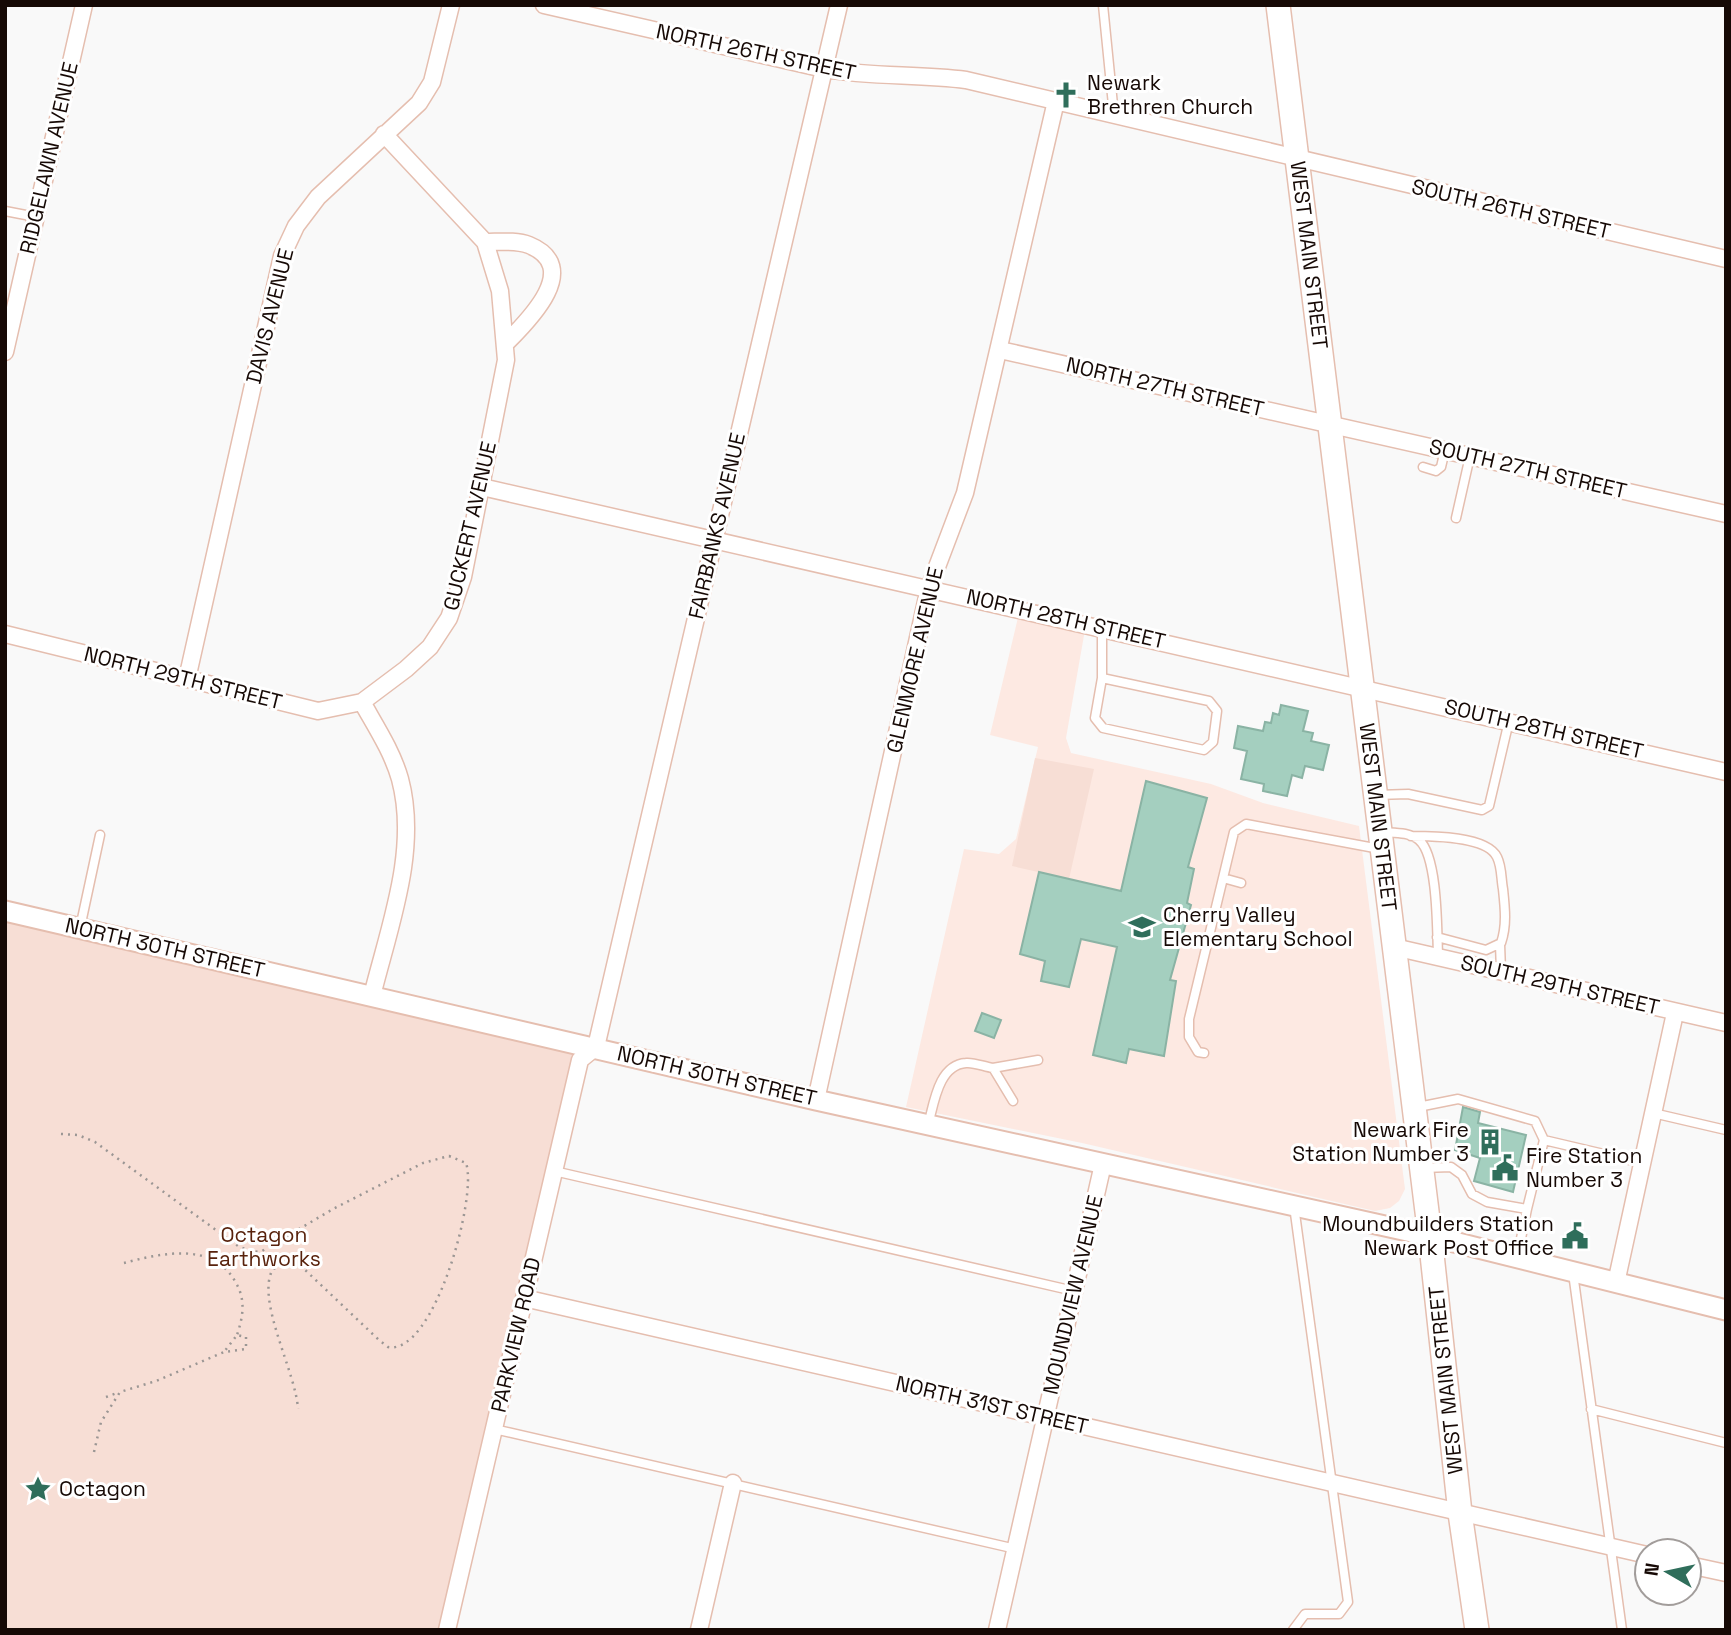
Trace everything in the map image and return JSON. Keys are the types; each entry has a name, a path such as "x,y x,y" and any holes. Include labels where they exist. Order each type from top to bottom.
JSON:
{"main road":[{"name":"WEST MAIN STREET","path":"1278,5 1422,1168 1460,1513 1477,1630"}],"street":[{"name":"RIDGELAWN AVENUE","path":"5,352 84,5"},
{"name":"DAVIS AVENUE","path":"187,679 282,256 296,226 318,197 419,103 432,82 451,5"},
{"name":"NORTH 26TH STREET","path":"544,5 824,69 858,75 918,74 965,80 1297,160"},
{"name":"FAIRBANKS AVENUE","path":"596,1047 839,5"},
{"name":"GLENMORE AVENUE","path":"816,1100 929,588 965,493 1056,101"},
{"name":"GUCKERT AVENUE","path":"362,702 407,669 430,647 449,618 463,577 482,487 507,342 500,291 485,242 384,134"},
{"name":"SOUTH 26TH STREET","path":"1297,160 1726,259"},
{"path":"485,242 529,245 542,253 551,267 551,282 546,299 507,342"},
{"name":"NORTH 27TH STREET","path":"1000,350 1330,425"},
{"name":"SOUTH 27TH STREET","path":"1330,425 1726,514"},
{"name":"NORTH 28TH STREET","path":"482,487 1362,687"},
{"name":"NORTH 29TH STREET","path":"5,634 318,711 362,702"},
{"name":"SOUTH 28TH STREET","path":"1362,687 1726,772"},
{"path":"362,702 392,754 400,780 406,826 404,864 372,996"},
{"name":"NORTH 30TH STREET","path":"5,911 816,1100 1430,1236 1726,1310"},
{"name":"SOUTH 29TH STREET","path":"1394,947 1726,1023"},
{"path":"1616,1283 1675,1013"},
{"name":"PARKVIEW ROAD","path":"447,1630 580,1060 596,1047"},
{"name":"MOUNDVIEW AVENUE","path":"997,1630 1103,1164"},
{"name":"NORTH 31ST STREET","path":"524,1298 1633,1552"},
{"path":"699,1630 733,1482"},
{"path":"1703,1568 1726,1573"}],"lane":[{"path":"1104,5 1114,115"},
{"path":"5,211 36,218"},
{"path":"1423,467 1436,471 1441,467 1445,450"},
{"path":"1456,518 1470,456"},
{"path":"1102,627 1102,678 1095,718 1102,728 1204,750 1213,742 1217,711 1209,701 1102,678"},
{"path":"1376,794 1408,794 1482,810 1489,806 1509,721"},
{"path":"1203,1053 1198,1052 1189,1037 1189,1019 1234,832 1246,824 1381,841 1436,835 1480,844 1492,850 1498,859 1503,894 1505,932 1500,944 1501,971"},
{"path":"80,929 100,835"},
{"path":"1411,836 1417,838 1428,853 1438,956"},
{"path":"1223,878 1241,883"},
{"path":"1437,937 1486,950 1500,944"},
{"path":"928,1125 940,1084 950,1068 966,1062 993,1068 1038,1060"},
{"path":"993,1068 1013,1101"},
{"path":"1414,1108 1458,1099 1499,1108 1535,1121 1544,1140 1517,1258"},
{"path":"1653,1113 1726,1130"},
{"path":"1544,1140 1642,1163"},
{"path":"1422,1168 1451,1167 1462,1175 1472,1194 1487,1202 1527,1209"},
{"path":"554,1171 1074,1291"},
{"path":"1293,1630 1299,1617 1305,1614 1339,1614 1349,1602 1294,1206"},
{"path":"1573,1273 1622,1630"},
{"path":"1591,1409 1726,1443"},
{"path":"494,1429 1016,1549"}],"path":[{"path":"61,1134 78,1135 95,1142 232,1242 251,1252 262,1251 354,1197 423,1163 449,1156 466,1163 468,1177 462,1211 441,1292 423,1326 400,1346 388,1347 379,1340 302,1267 288,1263 273,1269 268,1285 270,1305 295,1387 298,1409"},
{"path":"124,1263 148,1256 184,1253 214,1259 234,1279 243,1299 237,1335 224,1353"},
{"path":"106,1397 156,1381 224,1353 246,1349 246,1338 237,1335"},
{"path":"94,1451 101,1422 120,1392"}],"shaded area":[{"path":"1020,609 1086,624 1066,738 1071,753 1211,784 1263,803 1359,826 1405,1189 1399,1201 1390,1208 1375,1211 1082,1143 906,1107 964,849 999,854 1016,839 1038,747 990,735"}],"green space":[{"path":"1035,758 1094,769 1069,879 1012,866"},
{"name":"Octagon Earthworks","path":"5,914 573,1051 443,1630 5,1630"}],"building":[{"path":"1281,705 1308,711 1303,731 1313,733 1311,741 1329,745 1323,770 1305,766 1302,778 1292,775 1287,796 1263,791 1264,784 1241,779 1247,751 1234,748 1238,726 1263,731 1265,722 1271,723 1273,713 1279,715"},
{"path":"1146,781 1207,798 1188,867 1194,869 1187,903 1191,905 1170,980 1176,981 1164,1056 1129,1049 1126,1063 1093,1055 1117,947 1081,939 1069,987 1041,981 1045,961 1020,954 1039,872 1121,891"},
{"path":"982,1013 1001,1020 994,1038 975,1031"},
{"name":"Newark Fire Station Number 3","path":"1463,1107 1480,1112 1478,1123 1526,1135 1513,1192 1474,1181 1480,1158 1455,1150"}],"place":[{"name":"Newark Brethren Church","path":"1066,95"},
{"name":"Cherry Valley Elementary School","path":"1142,927"},
{"name":"Newark Fire Station Number 3","path":"1490,1142"},
{"name":"Fire Station Number 3","path":"1505,1168"},
{"name":"Moundbuilders Station Newark Post Office","path":"1575,1236"},
{"name":"Octagon","path":"38,1489"}]}
